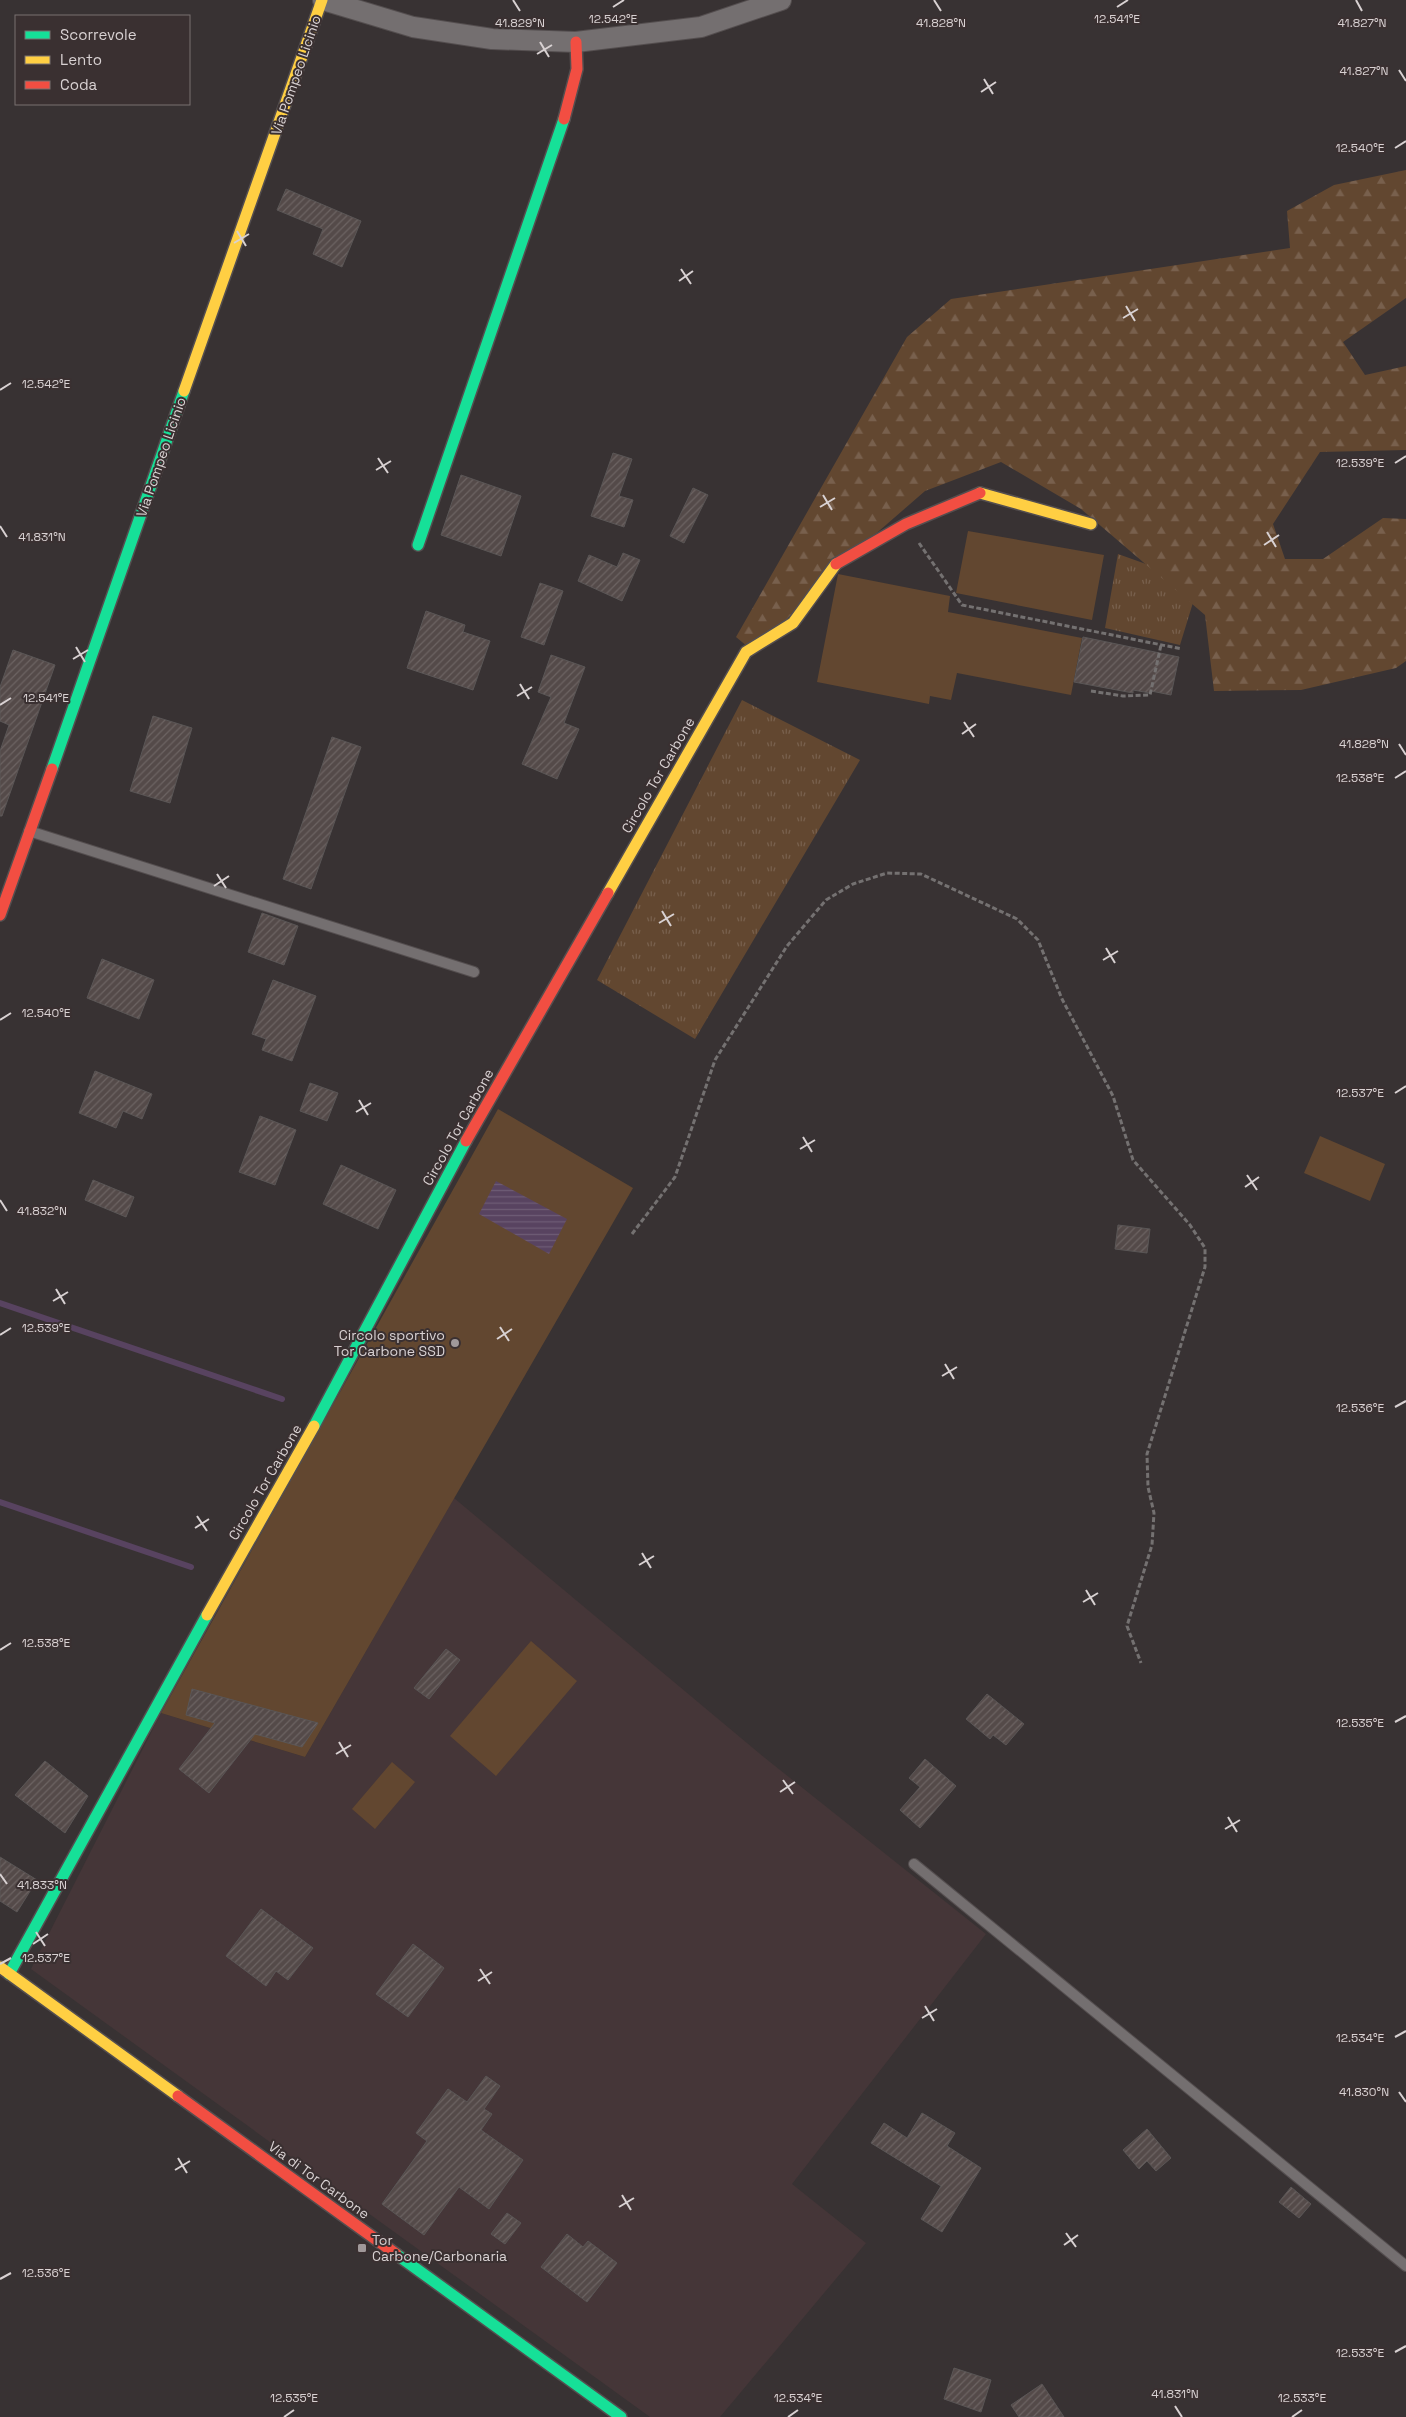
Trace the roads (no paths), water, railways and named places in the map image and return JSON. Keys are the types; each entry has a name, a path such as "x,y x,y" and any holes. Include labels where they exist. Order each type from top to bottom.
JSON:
{"street":[{"name":"Via Pompeo Licinio","path":"0,915 322,0 413,27 492,39 576,42 701,27 782,0"},
{"path":"418,545 570,101 577,69 576,42"},
{"name":"Circolo Tor Carbone","path":"4,1971 324,1410 458,1155 746,652 793,623 838,562 906,524 981,493 1091,524"},
{"name":"Via di Tor Carbone","path":"4,1971 621,2417"}],"lane":[{"path":"29,831 474,972"},
{"path":"914,1864 1406,2266"}],"waterway":[{"path":"0,1303 282,1399"},
{"path":"0,1502 191,1567"}],"place":[{"name":"Circolo sportivo Tor Carbone SSD","path":"455,1343"},
{"name":"Tor Carbone/Carbonaria","path":"362,2248"}]}
